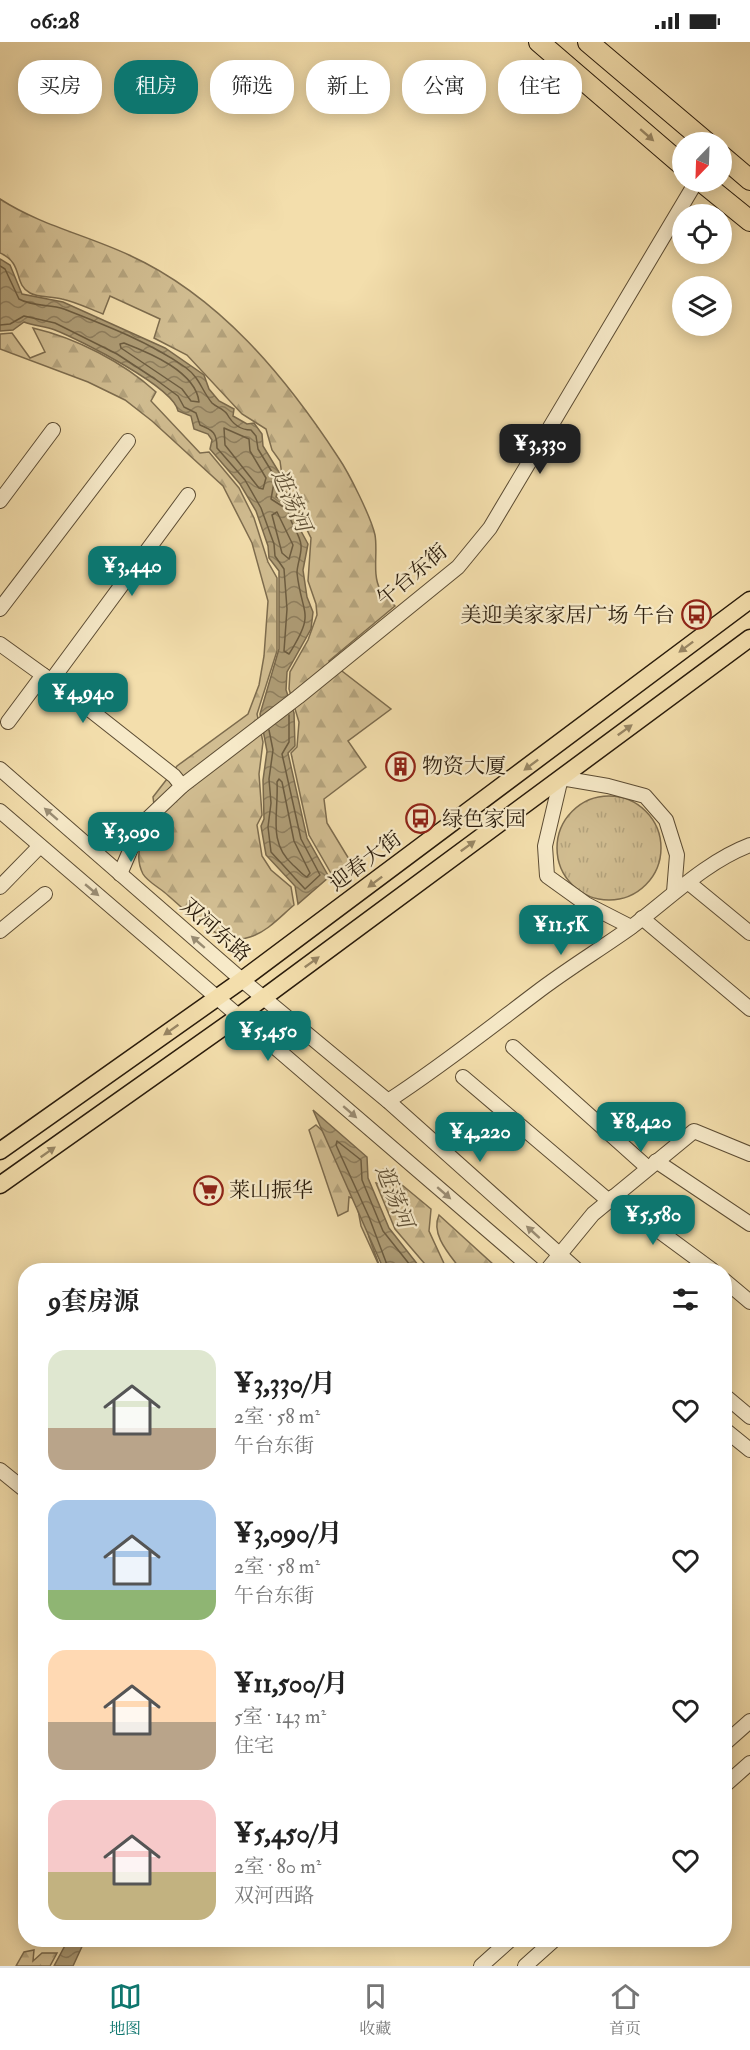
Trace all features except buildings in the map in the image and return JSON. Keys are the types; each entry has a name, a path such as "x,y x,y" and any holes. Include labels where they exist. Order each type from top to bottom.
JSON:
{"highway":[{"path":"539,42 672,156"},
{"path":"588,42 694,132"},
{"path":"732,165 750,180"},
{"path":"714,192 750,221"}],"main road":[{"name":"迎春大街","path":"0,1151 219,997 750,600"},
{"path":"0,1185 239,1016 561,778 748,644"}],"street":[{"name":"午台东街","path":"120,874 141,825 182,786 298,697 459,567 490,528 690,192"},
{"path":"0,501 52,430"},
{"path":"0,609 128,441"},
{"path":"8,722 47,678 188,495"},
{"path":"0,644 174,776 182,786"},
{"name":"双河东路","path":"0,770 242,980 388,1101 569,1263"},
{"path":"674,892 677,855 666,820 645,796 608,786 561,778 545,846 547,876 586,904 636,922 750,1009"},
{"path":"0,811 526,1263"},
{"path":"388,1101 435,1071 537,992 636,922 674,892 735,850 750,845"},
{"path":"0,887 40,846"},
{"path":"688,884 750,933"},
{"path":"0,931 45,894"},
{"path":"513,1047 652,1164 750,1224"},
{"path":"463,1077 611,1199 701,1263"},
{"path":"554,1263 593,1214 694,1131 750,1154"},
{"path":"732,1287 750,1302"},
{"path":"732,1402 750,1417"},
{"path":"732,1435 750,1450"},
{"path":"0,1470 18,1485"},
{"path":"732,1737 750,1721"},
{"path":"732,1779 750,1763"},
{"path":"481,1966 502,1947"},
{"path":"525,1966 546,1947"}],"green space":[{"path":"0,199 47,223 129,255 162,272 192,292 247,341 296,397 338,457 359,495 375,535 378,583 380,589 395,606 329,661 391,709 348,741 366,767 324,799 327,823 352,864 332,875 309,835 291,753 297,747 299,722 289,689 290,672 308,640 317,615 316,604 308,581 311,538 299,514 299,506 284,490 280,461 272,450 266,429 242,414 187,355 154,338 160,319 110,296 103,314 67,300 34,295 25,289 12,262 0,253"},
{"path":"33,328 66,338 98,352 129,371 156,392 151,401 200,453 209,452 239,488 254,518 268,562 277,578 277,651 257,714 263,742 259,774 262,815 257,825 262,856 271,870 291,887 294,905 268,928 256,935 238,939 227,937 204,925 147,879 140,867 139,859 140,845 156,821 153,797 177,766 248,714 259,685 264,656 268,601 252,543 223,486 152,421 125,400 88,382 0,349 0,334 12,333 30,358 45,352"},
{"path":"609,796 629,800 646,811 657,828 661,848 657,868 646,885 629,896 609,900 589,896 572,885 561,868 557,848 561,828 572,811 589,800"},
{"path":"316,1125 330,1138 361,1197 369,1237 378,1263 361,1226 356,1199 349,1197 348,1211 338,1216 309,1130"},
{"path":"384,1170 431,1209 429,1231 444,1263 424,1263 395,1229 376,1183 388,1185"},
{"path":"439,1215 492,1263 456,1263 439,1238 437,1223"},
{"path":"34,1950 33,1961 42,1953 57,1953 50,1966 16,1966 24,1952"}],"water":[{"path":"0,259 10,265 22,294 63,302 165,348 204,375 209,389 219,401 234,409 233,416 247,424 254,423 262,434 263,446 282,477 276,497 294,507 294,518 308,544 303,570 307,597 313,612 311,629 287,672 286,690 294,713 295,746 288,753 307,838 329,877 298,904 295,886 266,855 261,826 264,819 263,780 267,751 260,714 279,649 279,571 269,558 268,546 256,511 240,484 210,449 212,440 208,434 194,429 191,416 178,411 173,401 144,377 104,354 51,329 24,322 13,330 0,331"},
{"path":"313,1110 367,1157 368,1178 389,1228 416,1263 381,1263"},
{"path":"64,1947 82,1947 73,1966 54,1966"}],"place":[{"name":"美迎美家家居广场 午台","path":"696,615"},
{"name":"物资大厦","path":"401,766"},
{"name":"绿色家园","path":"421,819"},
{"name":"莱山振华","path":"208,1190"}],"water label":[{"name":"逛荡河","path":"292,500"},
{"name":"逛荡河","path":"395,1196"}]}
